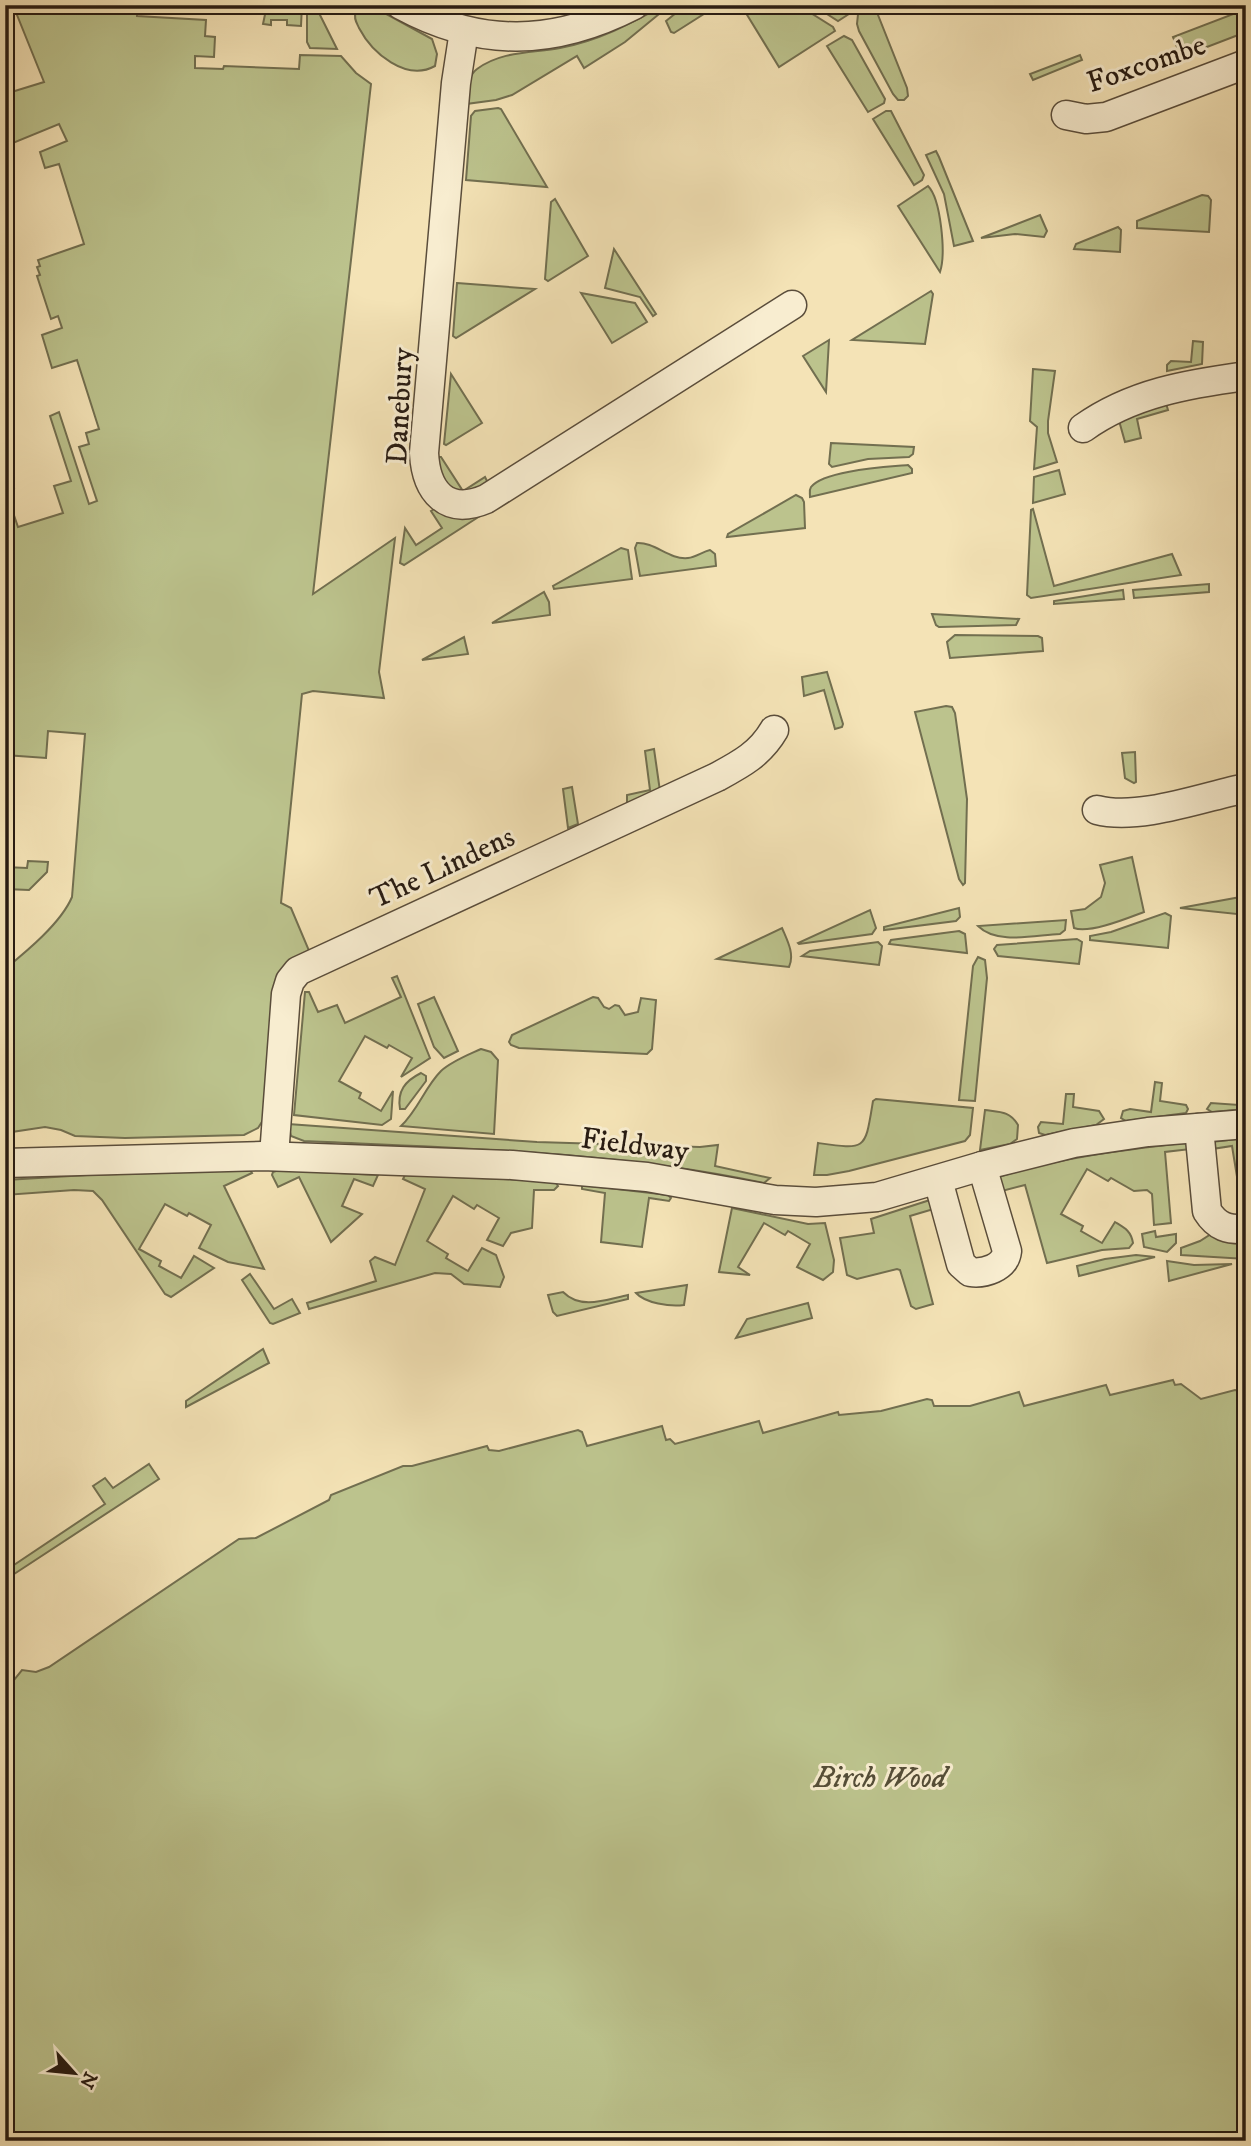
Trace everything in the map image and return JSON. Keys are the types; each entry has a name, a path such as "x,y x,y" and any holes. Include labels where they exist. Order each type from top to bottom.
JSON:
{"street":[{"path":"401,5 433,21 464,31 504,37 552,34 596,23 634,5"},
{"name":"Danebury","path":"464,31 456,83 424,453 426,475 436,494 458,504 476,503 486,499 792,304"},
{"name":"Foxcombe","path":"1066,115 1086,120 1106,117 1246,64"},
{"path":"1083,428 1111,410 1158,392 1246,376"},
{"name":"The Lindens","path":"274,1156 286,994 290,981 298,971 725,772 751,758 774,730"},
{"path":"1097,810 1110,813 1145,811 1246,788"},
{"name":"Fieldway","path":"5,1163 274,1156 568,1168 647,1177 795,1202 833,1202 877,1197 982,1166 1096,1139 1246,1124"},
{"path":"1199,1128 1208,1211 1215,1222 1226,1228 1246,1229"},
{"path":"938,1180 961,1264 970,1272 988,1270 1000,1265 1007,1251 982,1166"}],"green space":[{"path":"13,5 137,5 137,16 206,20 205,36 215,37 214,57 195,56 195,68 223,69 224,66 299,69 300,55 341,56 356,73 371,84 313,594 395,538 379,672 384,698 313,691 302,694 281,903 291,908 310,953 265,1117 258,1128 244,1135 125,1138 75,1136 45,1127 5,1133 5,969 52,926 72,897 85,734 48,731 46,758 5,755 5,460 14,488 6,492 18,527 63,513 54,486 71,481 50,416 59,412 89,504 97,501 79,447 89,444 86,433 99,429 77,360 52,368 42,335 62,328 58,316 51,319 37,276 40,275 38,260 84,244 59,164 45,168 40,152 67,141 59,124 13,143 5,119 5,94 44,82"},
{"path":"267,5 302,5 301,26 287,25 287,20 271,20 271,25 263,24"},
{"path":"307,5 315,5 337,49 310,48 307,42"},
{"path":"365,5 370,5 432,39 437,54 435,66 424,70 402,68 381,55 372,47 356,20 356,12"},
{"path":"664,5 670,5 625,42 584,68 577,56 512,95 466,104 471,76 486,63 506,56 587,41"},
{"path":"686,5 718,5 674,33 671,32 666,21"},
{"path":"741,5 798,5 833,27 835,31 779,67"},
{"path":"813,5 851,5 849,14 838,21"},
{"path":"859,5 874,5 907,88 908,96 904,100 898,100 893,94 859,31"},
{"path":"1241,11 1246,32 1181,57 1173,37"},
{"path":"844,36 852,40 885,99 884,103 868,112 827,46"},
{"path":"1080,55 1082,60 1033,80 1030,74"},
{"path":"498,108 547,187 466,180 471,116 475,111"},
{"path":"891,111 924,175 922,180 914,185 873,119"},
{"path":"936,151 973,241 954,246 944,194 926,155"},
{"path":"928,186 936,202 941,227 940,272 898,206"},
{"path":"1202,195 1211,200 1209,232 1137,228 1137,221"},
{"path":"555,199 588,256 548,281 545,279 551,202"},
{"path":"1040,215 1047,231 1044,237 1015,234 981,238"},
{"path":"1118,227 1121,230 1120,252 1074,249 1076,244"},
{"path":"614,249 656,314 653,316 640,297 605,288"},
{"path":"457,283 535,289 456,338 453,336"},
{"path":"931,291 933,294 925,344 852,340"},
{"path":"581,293 635,303 647,322 612,343"},
{"path":"829,340 826,392 803,356"},
{"path":"1193,341 1203,342 1202,364 1167,371 1167,365 1171,361 1191,362"},
{"path":"1033,369 1055,371 1048,433 1057,462 1034,469 1037,427 1030,421"},
{"path":"451,374 482,423 446,445 444,444"},
{"path":"1165,400 1168,410 1137,419 1141,438 1125,442 1118,417"},
{"path":"831,443 914,447 913,454 909,457 868,459 832,467 829,464"},
{"path":"435,457 441,457 463,491 485,477 488,483 470,495 442,484"},
{"path":"908,465 912,473 810,497 811,487 829,477 857,470"},
{"path":"1059,470 1065,494 1033,503 1034,477"},
{"path":"796,495 804,502 805,528 727,537 728,534"},
{"path":"436,508 458,518 480,516 404,565 400,563 405,528 416,545 442,528 431,511"},
{"path":"1033,509 1054,586 1172,554 1181,575 1031,598 1027,595"},
{"path":"637,543 650,545 681,558 710,550 715,554 716,566 640,576 635,548"},
{"path":"621,548 628,550 632,579 554,589 553,586"},
{"path":"1209,584 1209,592 1134,598 1133,590"},
{"path":"1123,590 1124,599 1054,604 1054,601"},
{"path":"544,592 549,602 550,615 492,623"},
{"path":"932,614 1019,619 1016,625 939,627"},
{"path":"955,635 1038,636 1042,638 1043,651 950,658 947,642"},
{"path":"464,637 468,654 422,660"},
{"path":"827,672 843,724 835,729 824,690 804,696 802,677"},
{"path":"952,707 955,713 967,799 963,885 959,879 915,712"},
{"path":"654,749 660,791 627,803 627,795 650,790 645,751"},
{"path":"1135,752 1134,783 1125,778 1122,753"},
{"path":"572,787 578,824 568,828 563,789"},
{"path":"1132,857 1144,912 1099,927 1074,928 1071,911 1085,909 1101,897 1105,883 1100,865"},
{"path":"28,861 48,862 47,872 29,890 5,889 5,867 27,868"},
{"path":"1246,896 1246,915 1180,908"},
{"path":"959,908 960,917 956,921 884,930 884,927"},
{"path":"870,910 876,928 872,934 798,943"},
{"path":"1165,913 1171,916 1168,948 1090,940 1090,936 1111,932"},
{"path":"1066,920 1065,930 1060,934 1028,937 995,935 978,926"},
{"path":"782,928 791,952 789,967 717,959"},
{"path":"959,931 965,934 967,953 889,944 891,940"},
{"path":"1077,939 1082,942 1079,964 998,956 994,949 997,945"},
{"path":"878,942 882,946 879,965 802,956 810,951"},
{"path":"978,957 985,960 987,978 975,1101 959,1100 973,966"},
{"path":"397,976 430,1058 401,1077 412,1058 365,1036 339,1081 361,1093 359,1098 381,1111 393,1091 391,1119 382,1125 294,1115 305,992 309,992 318,1012 337,1005 345,1023 401,997 392,978"},
{"path":"434,997 458,1051 444,1058 434,1047 418,1004"},
{"path":"593,997 598,998 604,1007 609,1009 615,1005 619,1006 625,1015 638,1012 641,998 656,1000 652,1049 647,1054 519,1048 509,1042 512,1035"},
{"path":"481,1049 491,1052 498,1060 494,1134 401,1126 441,1071"},
{"path":"421,1073 426,1076 426,1081 405,1109 400,1109 403,1087"},
{"path":"1155,1082 1162,1083 1160,1101 1186,1105 1186,1113 1126,1121 1121,1118 1123,1111 1130,1109 1151,1112"},
{"path":"1240,1093 1246,1093 1246,1109 1212,1112 1207,1109 1211,1103 1239,1105"},
{"path":"1066,1094 1074,1094 1073,1107 1099,1111 1104,1119 1096,1125 1045,1135 1039,1133 1041,1122 1063,1124"},
{"path":"876,1099 973,1108 970,1135 965,1141 849,1171 814,1175 818,1143 855,1146 861,1143 868,1129 873,1101"},
{"path":"985,1110 1012,1117 1018,1125 1017,1139 1010,1144 980,1150"},
{"path":"288,1124 537,1142 700,1147 718,1145 715,1166 770,1178 764,1183 707,1172 592,1157 304,1141 291,1136"},
{"path":"1246,1138 1246,1194 1240,1195 1232,1146 1212,1149 1211,1142"},
{"path":"1184,1143 1191,1149 1165,1152 1171,1223 1154,1225 1152,1194 1147,1190 1134,1191 1087,1169 1061,1214 1083,1226 1081,1231 1102,1243 1115,1222 1131,1236 1133,1243 1129,1248 1102,1250 1047,1263 1025,1185 998,1192 998,1177 1021,1170 1090,1156"},
{"path":"250,1170 252,1173 224,1186 264,1269 228,1262 199,1248 211,1225 165,1204 139,1249 161,1261 159,1266 181,1278 194,1256 214,1268 171,1297 165,1294 102,1200 93,1191 5,1195 6,1180"},
{"path":"279,1170 378,1175 373,1186 354,1179 342,1206 362,1214 331,1242 299,1177 278,1187 272,1175"},
{"path":"405,1175 551,1181 558,1186 554,1190 534,1190 532,1228 511,1233 503,1246 487,1240 499,1218 477,1205 474,1209 453,1196 427,1241 448,1254 446,1258 468,1271 482,1248 496,1255 504,1277 500,1287 464,1284 451,1274 435,1273 309,1309 307,1303 376,1281 370,1261 375,1257 395,1265 425,1189 403,1179"},
{"path":"582,1185 668,1195 671,1198 669,1201 649,1198 642,1247 601,1242 605,1193 582,1189"},
{"path":"930,1200 937,1208 910,1216 933,1304 916,1309 911,1306 900,1270 857,1279 847,1275 840,1238 874,1233 871,1219"},
{"path":"732,1208 808,1224 825,1223 834,1260 833,1272 823,1280 797,1267 810,1244 788,1231 785,1235 764,1223 738,1267 750,1275 719,1272"},
{"path":"1155,1231 1156,1237 1176,1234 1176,1243 1167,1252 1144,1247 1142,1234"},
{"path":"1211,1234 1246,1240 1246,1259 1181,1255 1181,1248"},
{"path":"1136,1255 1155,1257 1079,1276 1077,1266"},
{"path":"1167,1261 1194,1265 1232,1264 1169,1281"},
{"path":"250,1274 274,1309 292,1299 300,1313 270,1323 242,1280"},
{"path":"687,1285 684,1305 658,1304 636,1293"},
{"path":"563,1292 570,1298 585,1302 628,1295 628,1299 557,1316 553,1312 548,1295"},
{"path":"808,1303 812,1318 736,1338 747,1319"},
{"path":"263,1349 269,1363 186,1407 186,1401"},
{"name":"Birch Wood","path":"1173,1380 1175,1385 1181,1384 1201,1399 1235,1390 1246,1392 1246,2141 5,2141 5,1691 22,1670 36,1672 49,1667 239,1539 256,1538 329,1500 331,1495 403,1466 487,1446 489,1450 499,1451 578,1430 582,1432 587,1446 662,1426 666,1440 670,1439 675,1444 759,1421 763,1433 838,1412 839,1415 881,1411 927,1399 932,1400 934,1406 970,1406 1019,1392 1024,1406 1106,1385 1110,1395"},
{"path":"149,1464 159,1479 5,1580 5,1571 105,1504 93,1486 105,1478 113,1488"}]}
